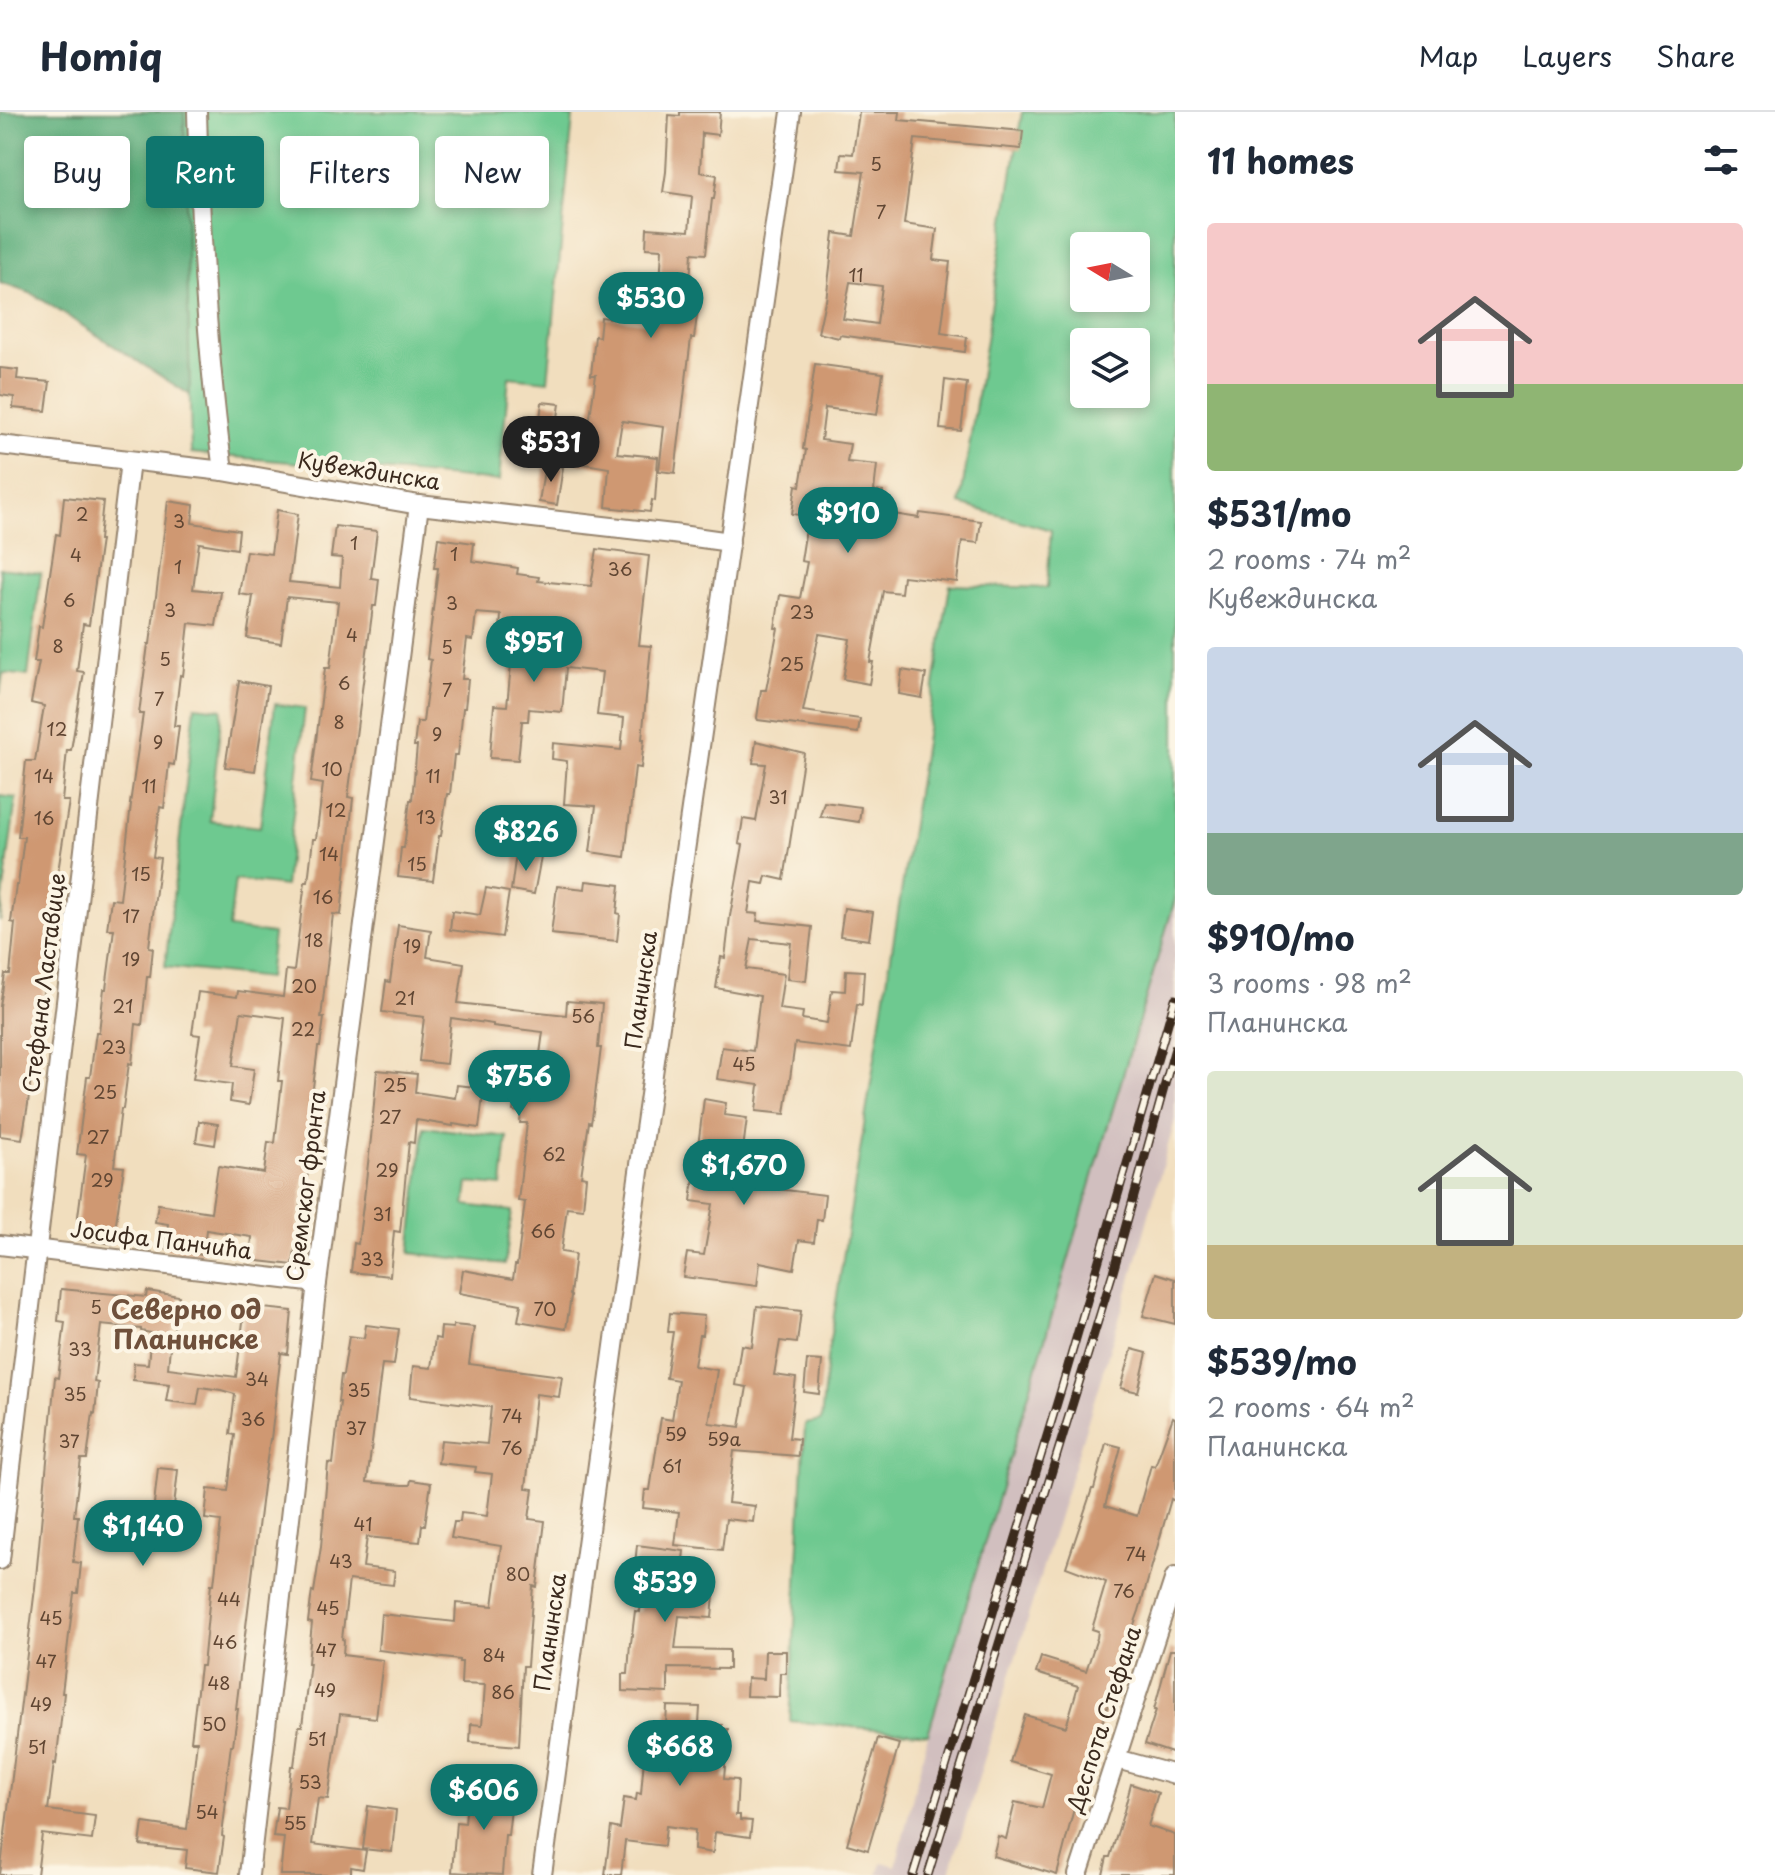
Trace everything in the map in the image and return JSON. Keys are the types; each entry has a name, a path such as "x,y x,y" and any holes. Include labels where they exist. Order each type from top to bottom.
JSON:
{"street":[{"path":"197,112 205,294 223,471"},
{"name":"Планинска","path":"542,1875 791,112"},
{"name":"Кувеждинска","path":"0,445 223,471 419,505 730,542"},
{"name":"Стефана Ластавице","path":"0,1560 130,461"},
{"name":"Сремског фронта","path":"249,1875 317,1283 419,505"},
{"name":"Јосифа Панчића","path":"0,1245 317,1283"},
{"name":"Деспота Стефана","path":"1078,1875 1175,1577"},
{"path":"1117,1759 1175,1775"}],"shaded area":[{"path":"1175,899 1175,1120 1133,1273 949,1875 878,1875 882,1862 896,1866 928,1734"}],"green space":[{"path":"0,112 184,112 185,136 146,136 146,208 186,208 190,395 33,294 0,283"},
{"path":"184,112 521,112 573,117 548,381 509,377 499,481 191,453 186,208 264,208 264,136 184,136"},
{"path":"1022,112 1175,112 1175,899 928,1734 790,1721 805,1424 821,1421 827,1359 950,585 1047,588 1051,530 960,504"},
{"path":"0,568 41,573 28,676 3,673 0,694 2,622"},
{"path":"275,704 305,708 285,886 235,880 229,928 273,934 268,978 165,967 195,706 222,709 210,821 260,827"},
{"path":"0,796 16,798 0,921"},
{"path":"424,1127 507,1137 502,1186 468,1183 465,1205 512,1211 505,1264 410,1253"}],"building":[{"path":"680,112 720,112 718,135 702,133 700,172 717,175 706,254 692,253 688,308 698,309 694,338 691,338 675,473 659,471 664,427 622,421 617,453 658,457 655,501 652,500 650,512 606,507 609,468 562,460 569,422 589,424 596,375 591,375 595,336 599,337 601,317 648,323 649,320 658,321 662,249 646,248 647,228 689,231 692,196 663,192 669,115 680,116"},
{"path":"859,112 900,112 899,120 1023,131 1021,149 915,139 904,224 937,229 933,260 950,262 941,333 967,337 965,352 818,333 826,301 834,233 854,236 864,172 839,170 841,153 853,154","holes":["850,282 882,286 877,324 843,319"]},
{"path":"815,364 883,373 877,415 825,408 821,440 850,444 847,462 877,465 874,491 883,492 881,512 919,518 920,513 981,521 978,543 962,541 957,582 903,576 901,593 883,591 869,684 843,679 850,639 819,634 803,711 860,719 858,733 757,718 761,690 766,690 778,628 775,628 780,595 800,598 807,562 801,561 808,516 792,514 806,450 803,449"},
{"path":"0,368 18,370 17,379 50,382 46,411 13,408 14,397 0,395"},
{"path":"945,380 967,383 961,431 940,429"},
{"path":"542,402 560,404 556,431 539,428"},
{"path":"545,464 563,467 557,505 539,502"},
{"path":"64,497 103,501 101,540 89,625 83,624 77,671 84,672 71,750 67,750 62,801 69,801 22,1139 0,1136 0,1006 5,974 10,974 15,923 11,922 24,837 18,837 26,761 35,761 44,706 31,703 39,662 34,662 56,534 60,535"},
{"path":"168,501 194,505 192,523 239,530 237,549 199,543 193,589 221,592 216,626 189,623 183,676 180,675 174,726 179,726 174,765 169,764 164,808 160,807 153,857 160,858 149,947 153,948 150,977 147,977 142,1025 136,1024 114,1166 124,1167 113,1244 75,1239 86,1155 77,1154 87,1077 90,1077 96,1032 99,1032 114,929 107,929 111,899 120,900 143,714 139,714"},
{"path":"277,510 298,514 289,582 340,587 342,558 331,557 335,526 377,531 371,578 379,579 348,797 353,798 341,915 333,914 321,1018 324,1018 311,1104 318,1105 307,1179 304,1178 293,1265 250,1260 252,1237 206,1230 203,1255 165,1249 168,1224 155,1222 158,1204 211,1212 218,1166 264,1173 268,1142 275,1143 285,1018 241,1012 233,1066 254,1069 249,1105 230,1102 232,1084 193,1079 200,1035 192,1034 198,992 237,997 238,991 283,997 286,970 294,971 305,882 308,882 313,839 316,839 323,784 311,782 325,668 330,668 338,602 287,597 281,643 247,638 253,596 239,594 246,551 271,554"},
{"path":"438,538 474,543 472,561 518,568 517,574 539,577 538,581 591,586 597,549 649,556 639,645 651,646 644,739 641,768 635,767 625,857 590,852 596,806 564,804 567,761 552,759 553,743 621,750 624,718 597,715 602,672 566,668 562,712 529,709 528,721 522,721 518,760 490,758 494,705 507,706 513,644 499,643 501,615 476,613 473,640 467,639 462,679 468,679 465,708 433,881 398,877 412,800 417,722 423,722 431,660 427,659 438,568 434,568"},
{"path":"902,670 926,674 922,698 899,694"},
{"path":"239,681 268,686 255,771 225,767"},
{"path":"756,741 804,753 784,880 766,876 764,884 753,882 748,913 758,914 757,921 812,927 806,981 787,979 791,943 752,939 746,969 784,974 779,1009 803,1012 802,1019 827,1023 832,990 845,991 846,970 864,971 862,1005 857,1004 851,1050 795,1043 785,1114 756,1111 759,1085 717,1079 722,1047 753,1051 760,996 716,988 721,957 725,958 743,845 739,844 743,819 756,821 766,764 753,763"},
{"path":"824,802 861,807 859,822 820,816"},
{"path":"516,853 541,857 534,894 511,890"},
{"path":"586,881 620,885 617,941 551,934 557,886 585,889"},
{"path":"486,888 509,892 502,937 450,930 452,911 480,915"},
{"path":"844,908 873,912 869,940 840,936"},
{"path":"398,925 431,930 427,957 464,963 458,1003 566,1015 567,1001 602,1004 598,1048 601,1048 581,1176 586,1177 583,1209 567,1207 561,1252 575,1254 566,1329 518,1321 521,1304 459,1293 463,1270 513,1279 525,1202 518,1201 527,1123 520,1123 521,1112 513,1111 519,1074 537,1076 543,1032 451,1018 446,1064 419,1061 424,1017 382,1012 386,981 390,982"},
{"path":"377,1070 417,1074 415,1092 455,1098 457,1085 484,1088 479,1128 416,1120 414,1143 409,1142 400,1232 394,1231 390,1276 351,1272 364,1198"},
{"path":"704,1099 726,1103 724,1115 747,1118 741,1165 780,1171 777,1189 825,1195 822,1220 817,1219 814,1242 799,1240 794,1269 760,1262 757,1286 683,1277 687,1253 704,1255 713,1204 691,1201"},
{"path":"199,1121 218,1124 215,1145 196,1142"},
{"path":"1156,1273 1175,1279 1175,1324 1143,1316"},
{"path":"61,1289 146,1297 147,1291 179,1296 168,1368 236,1377 244,1314 261,1316 263,1308 292,1311 288,1354 281,1353 263,1486 238,1709 224,1801 224,1837 219,1872 185,1868 187,1850 140,1845 143,1823 187,1829 197,1741 191,1741 221,1521 205,1519 208,1489 228,1491 235,1435 230,1434 235,1394 200,1387 197,1405 166,1401 169,1384 133,1380 134,1363 148,1364 151,1333 101,1325 94,1382 98,1383 95,1414 87,1459 81,1459 74,1516 78,1516 73,1562 81,1563 78,1593 74,1593 56,1764 48,1810 95,1816 92,1840 42,1834 37,1875 0,1875 35,1588 55,1377 58,1378 65,1322 58,1321"},
{"path":"757,1306 801,1311 797,1343 780,1341 774,1375 796,1378 789,1438 799,1439 798,1456 734,1451 728,1503 755,1506 753,1522 726,1519 722,1550 675,1545 679,1512 643,1508 645,1490 650,1490 661,1418 672,1420 678,1380 666,1378 673,1332 668,1332 670,1313 704,1316 694,1366 717,1370 709,1423 740,1427 747,1387 735,1385 741,1345 752,1347"},
{"path":"366,1325 399,1329 394,1365 382,1364 367,1482 410,1485 411,1480 431,1483 425,1525 422,1525 420,1542 367,1537 363,1567 395,1571 393,1585 349,1580 343,1655 383,1660 376,1718 340,1714 328,1799 318,1798 312,1844 366,1851 363,1869 351,1867 351,1875 280,1875 284,1838 273,1837 277,1807 286,1808 291,1766 294,1766 299,1726 302,1726 310,1663 312,1623 308,1622 321,1547 328,1463 333,1464 341,1375 349,1336 364,1338"},
{"path":"453,1325 474,1327 469,1364 562,1376 559,1397 536,1394 526,1488 533,1489 529,1519 545,1521 537,1587 533,1586 527,1666 523,1666 519,1746 470,1742 471,1724 482,1725 485,1685 461,1684 462,1662 378,1650 381,1614 455,1622 456,1603 493,1606 501,1546 451,1538 454,1522 460,1522 461,1513 487,1516 492,1474 475,1472 476,1467 438,1463 441,1440 487,1444 491,1407 410,1397 413,1366 431,1368 435,1338 440,1339 441,1327 453,1328"},
{"path":"1132,1349 1147,1353 1138,1392 1121,1388"},
{"path":"807,1360 822,1361 819,1394 804,1392"},
{"path":"1173,1417 1175,1501 1171,1499 1139,1611 1082,1790 1079,1789 1057,1875 993,1856 998,1836 1006,1839 1015,1802 1042,1808 1051,1774 1010,1762 1025,1715 1066,1727 1078,1686 1036,1673 1041,1657 1086,1671 1097,1638 1098,1631 1092,1629 1106,1582 1066,1567 1094,1489 1106,1443 1121,1447 1105,1506 1137,1516 1151,1465 1155,1466"},
{"path":"158,1468 178,1470 173,1516 153,1513"},
{"path":"637,1545 684,1551 680,1584 684,1585 683,1592 714,1595 712,1618 679,1616 675,1649 729,1650 729,1669 668,1668 668,1693 622,1691 622,1674 628,1674 635,1611 640,1612 643,1576 634,1575"},
{"path":"1170,1650 1175,1650 1175,1754 1145,1744"},
{"path":"765,1651 786,1651 786,1673 780,1673 779,1697 746,1696 747,1678 764,1679"},
{"path":"667,1706 700,1707 699,1724 722,1725 722,1729 728,1729 724,1779 738,1780 736,1815 740,1815 740,1820 752,1821 750,1837 715,1832 713,1853 694,1850 695,1830 666,1826 664,1846 625,1841 621,1875 605,1875 611,1827 620,1829 624,1798 636,1800 637,1793 641,1794 647,1723 666,1725"},
{"path":"878,1738 899,1744 868,1850 847,1844"},
{"path":"494,1782 514,1784 502,1875 452,1872 456,1822 465,1823 468,1791 493,1794"},
{"path":"1131,1784 1158,1793 1148,1826 1175,1835 1175,1875 1103,1875"},
{"path":"368,1806 396,1810 392,1852 363,1849"}],"railway":[{"path":"913,1875 1061,1390 1175,999"},
{"path":"928,1875 1113,1272 1175,1048"}],"district":[{"name":"Северно од Планинске","path":"186,1325"}]}
